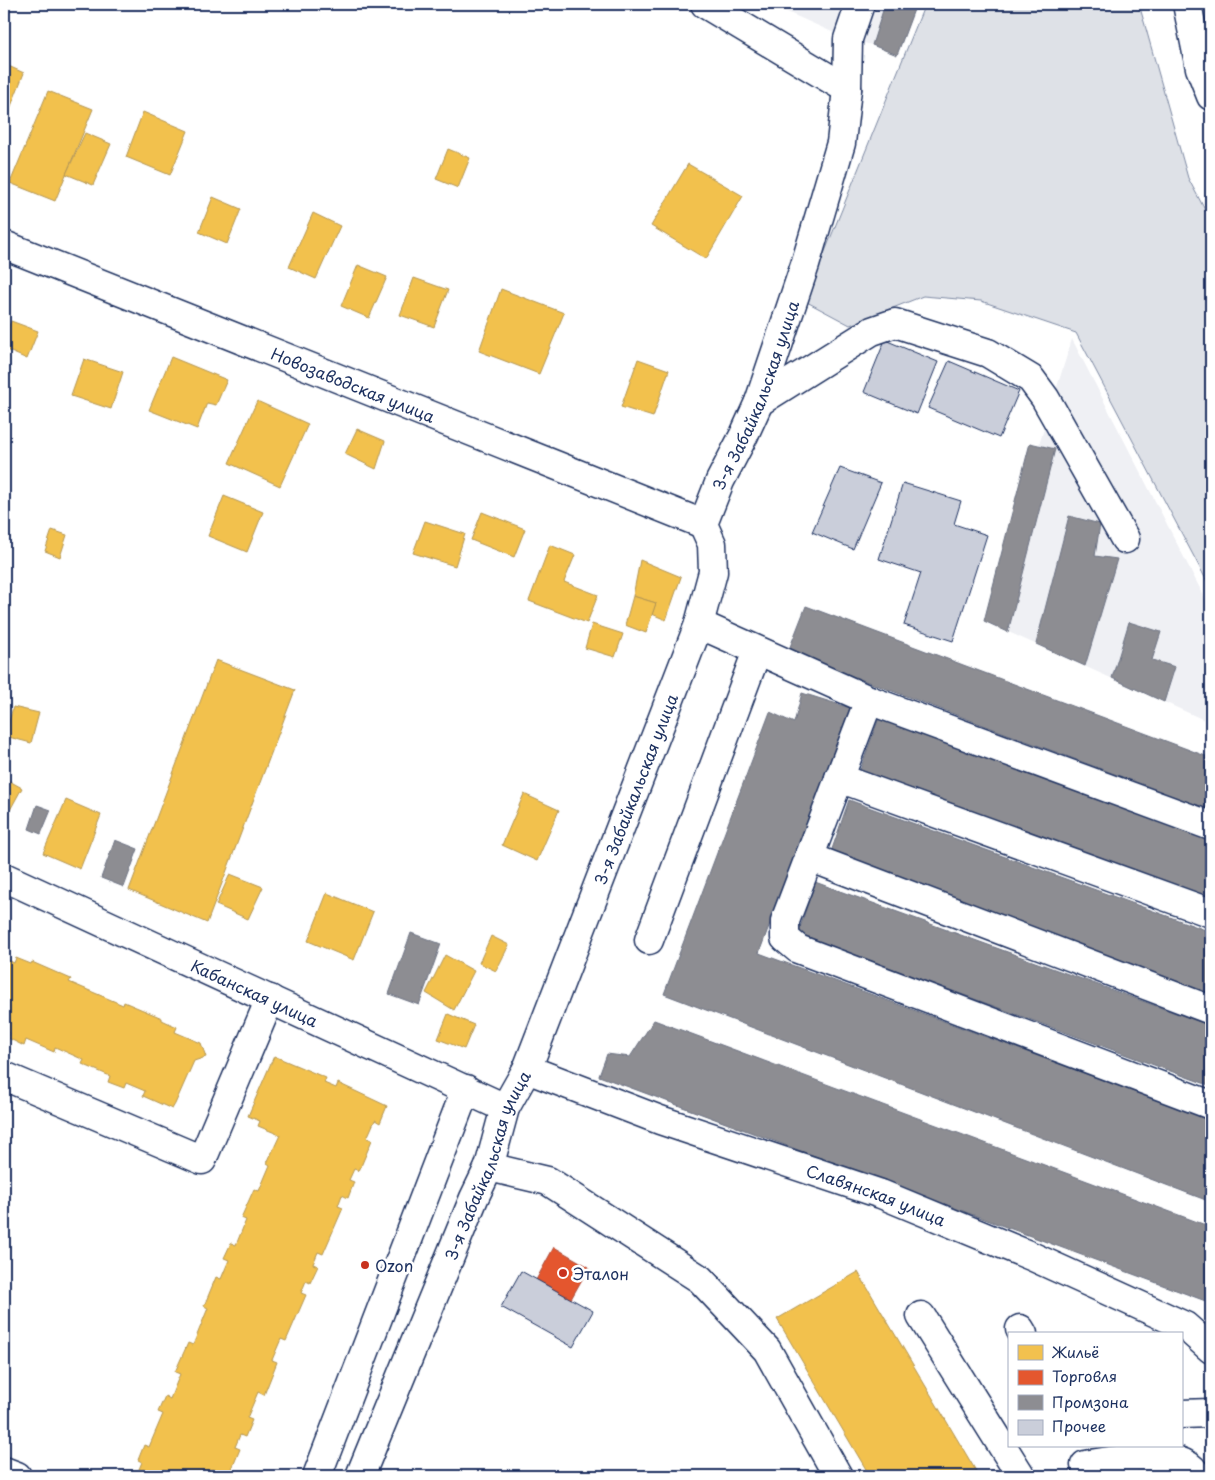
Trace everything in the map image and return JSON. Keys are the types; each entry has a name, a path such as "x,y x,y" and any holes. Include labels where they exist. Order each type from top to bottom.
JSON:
{"main road":[{"path":"705,4 847,89"},
{"name":"3-я Забайкальская улица","path":"360,1476 474,1198 489,1166 506,1108 526,1069 698,624 713,572 712,544 703,524 720,481 744,436 758,402 805,265 841,143 847,89 848,39 860,4"},
{"path":"1187,4 1200,68 1211,96"},
{"name":"Новозаводская улица","path":"4,245 703,524"},
{"path":"758,402 872,331 895,323 988,353 1031,379 1045,398 1125,539"},
{"path":"698,624 869,700 1211,826"},
{"path":"650,940 757,651"},
{"path":"869,700 785,921 785,938 798,949 1211,1105"},
{"path":"839,778 1211,913"},
{"path":"809,857 1211,1010"},
{"name":"Кабанская улица","path":"4,877 506,1108"},
{"path":"4,1076 202,1160 270,999"},
{"name":"Славянская улица","path":"526,1069 660,1120 890,1198 1031,1256 1185,1326 1211,1349"},
{"path":"317,1476 466,1089"},
{"path":"489,1166 548,1181 700,1279 767,1350 838,1476"},
{"path":"921,1316 1021,1476"},
{"path":"1182,1414 1211,1413"},
{"path":"1085,1465 1142,1457 1174,1459 1194,1470 1197,1476"},
{"path":"4,1471 17,1476"}],"shaded area":[{"path":"769,4 917,4 897,55 872,45 848,39"},
{"path":"925,4 1139,4 1188,178 1211,221 1211,589 1076,333 981,301 923,296 850,325 805,301"},
{"path":"1072,339 1211,610 1211,723 984,621"}],"building: Жильё":[{"path":"4,64 24,73 4,124"},
{"path":"48,91 93,109 55,201 10,183"},
{"path":"143,112 188,131 170,175 126,157"},
{"path":"85,133 111,144 93,185 66,174"},
{"path":"448,149 470,158 458,188 436,179"},
{"path":"688,164 743,196 706,259 651,226"},
{"path":"213,197 241,209 227,244 199,232"},
{"path":"313,213 340,226 316,279 289,267"},
{"path":"358,265 387,277 369,318 341,306"},
{"path":"414,278 448,290 434,327 400,315"},
{"path":"501,289 564,313 539,374 479,351"},
{"path":"11,321 38,331 27,359 4,349 4,337"},
{"path":"171,357 227,380 216,405 207,403 197,429 149,410"},
{"path":"84,359 123,372 111,409 71,396"},
{"path":"638,359 669,370 653,417 621,407"},
{"path":"257,401 308,424 280,486 229,463"},
{"path":"357,429 385,441 376,469 345,454"},
{"path":"224,496 263,512 247,552 208,536"},
{"path":"482,512 525,529 514,557 471,540"},
{"path":"425,521 465,534 455,566 413,553"},
{"path":"52,530 67,535 60,557 45,551"},
{"path":"550,545 575,555 564,582 598,595 587,623 529,601"},
{"path":"640,560 681,577 666,620 652,614 656,603 633,596"},
{"path":"633,596 656,603 646,633 625,625"},
{"path":"592,624 623,634 615,657 585,648"},
{"path":"216,660 295,690 207,923 129,890"},
{"path":"13,707 39,713 31,743 5,736"},
{"path":"4,778 22,788 4,821"},
{"path":"524,794 559,810 537,861 502,845"},
{"path":"66,800 101,815 80,869 43,853"},
{"path":"230,874 263,887 248,919 216,905"},
{"path":"327,893 373,912 354,960 308,941"},
{"path":"491,936 509,945 496,971 479,963"},
{"path":"445,955 474,971 454,1010 426,993"},
{"path":"4,958 14,963 16,958 31,964 32,962 71,979 69,982 123,1005 124,1002 162,1018 162,1020 177,1027 175,1032 201,1043 206,1057 194,1061 172,1109 143,1096 145,1091 126,1083 124,1088 108,1082 110,1076 82,1064 84,1060 55,1047 54,1052 26,1040 24,1046 8,1038 10,1033 4,1031"},
{"path":"448,1014 474,1025 464,1049 438,1039"},
{"path":"274,1056 326,1078 324,1083 336,1088 338,1083 387,1106 380,1123 375,1120 367,1138 372,1140 359,1171 354,1169 349,1180 354,1182 348,1198 342,1195 338,1206 343,1208 323,1254 318,1252 313,1264 318,1266 310,1283 306,1281 301,1293 306,1295 286,1341 281,1339 272,1360 277,1362 264,1395 258,1392 247,1418 252,1420 245,1437 240,1435 235,1447 240,1449 229,1476 144,1476 137,1474 142,1462 138,1460 144,1445 149,1447 163,1414 158,1412 165,1396 170,1399 180,1374 175,1372 188,1343 193,1345 208,1308 204,1306 216,1277 221,1279 229,1260 224,1258 231,1243 236,1245 246,1220 241,1218 254,1189 259,1191 270,1165 267,1163 280,1135 258,1126 260,1121 248,1116"},
{"path":"858,1272 979,1476 870,1476 777,1319"}],"building: Торговля":[{"name":"Эталон","path":"554,1247 589,1267 571,1299 536,1280"}],"building: Промзона":[{"path":"885,4 916,4 897,55 872,45"},
{"path":"1030,443 1055,449 1008,632 984,621"},
{"path":"1069,516 1100,524 1095,556 1117,559 1085,666 1036,644"},
{"path":"806,606 1211,758 1211,810 788,652"},
{"path":"1129,622 1161,632 1152,660 1175,667 1164,702 1112,678"},
{"path":"802,693 850,708 759,953 1211,1120 1211,1202 664,994 770,712 794,723"},
{"path":"879,718 1211,840 1211,898 860,770"},
{"path":"849,800 1211,932 1211,995 831,852"},
{"path":"37,805 51,810 41,834 29,829"},
{"path":"115,840 138,849 124,887 101,878"},
{"path":"815,882 1211,1026 1211,1086 798,934"},
{"path":"411,933 441,944 419,1005 389,994"},
{"path":"654,1020 1211,1227 1211,1303 599,1076 607,1054 630,1057"}],"building: Прочее":[{"path":"885,340 938,362 917,414 864,392"},
{"path":"949,361 1019,391 999,438 928,408"},
{"path":"840,468 881,483 853,549 812,532"},
{"path":"903,483 961,501 954,524 987,535 953,641 904,625 921,573 879,559"},
{"path":"521,1271 593,1311 573,1347 501,1307"}],"place":[{"name":"Ozon","path":"365,1265"},
{"name":"Эталон","path":"563,1273"}]}
